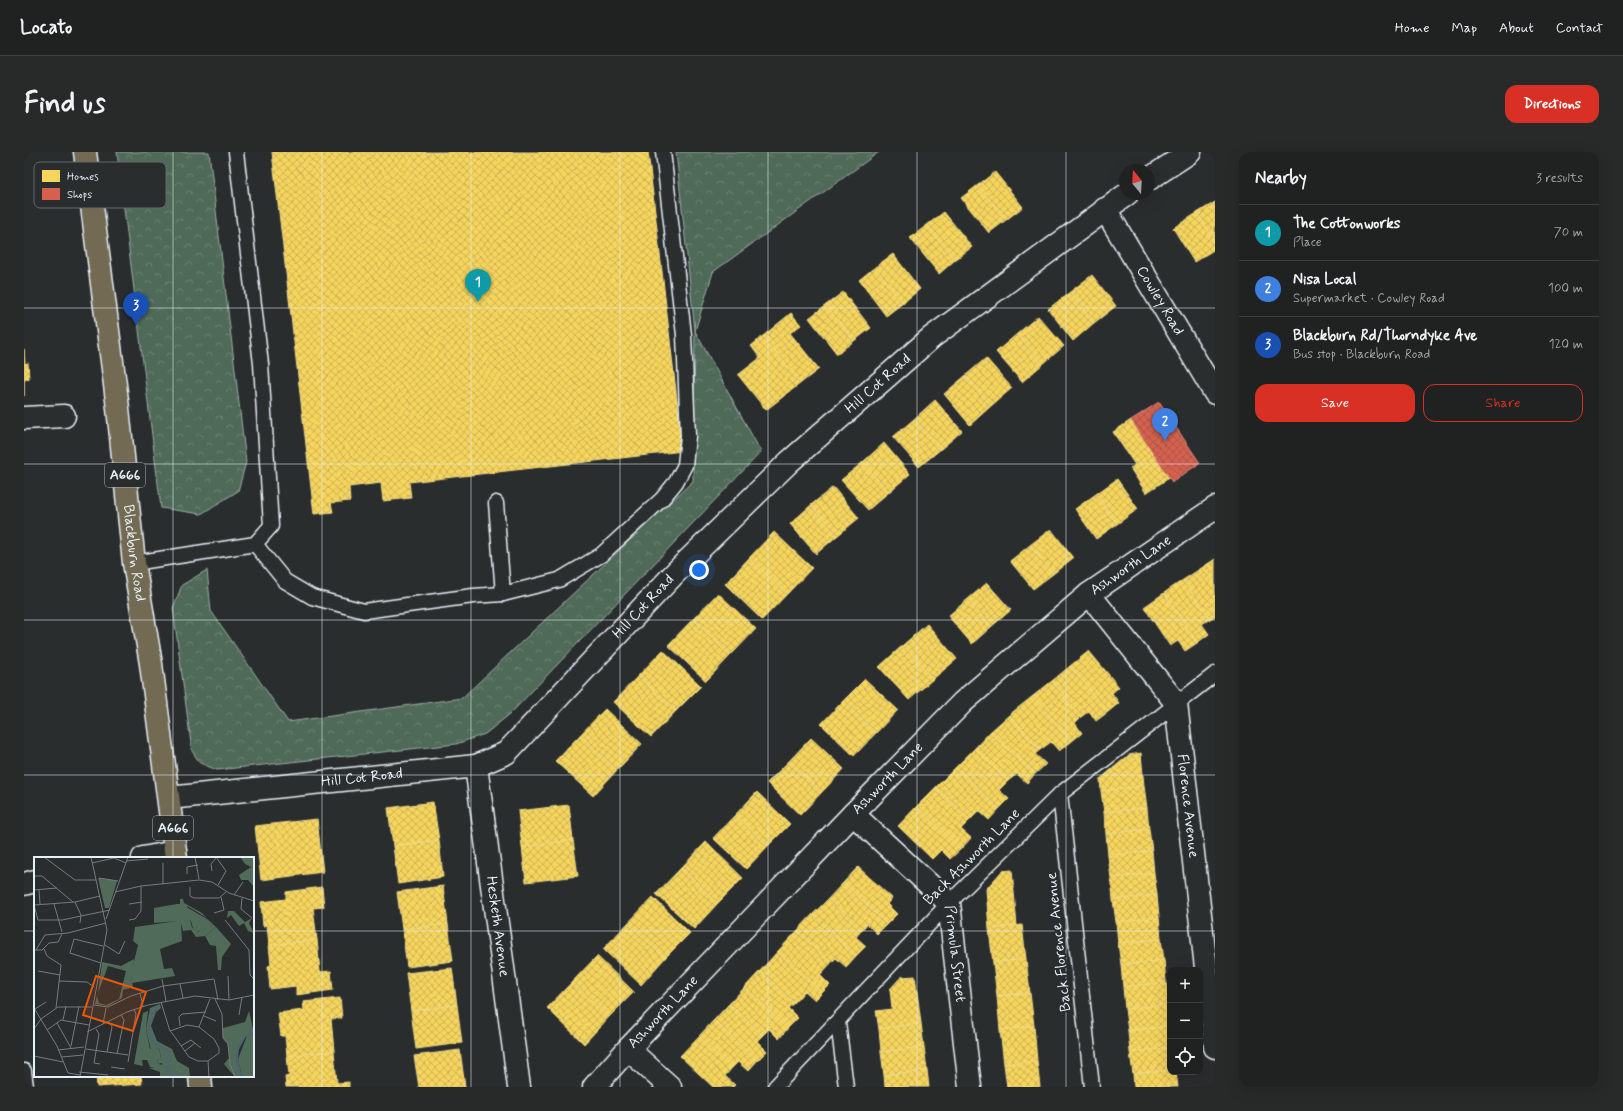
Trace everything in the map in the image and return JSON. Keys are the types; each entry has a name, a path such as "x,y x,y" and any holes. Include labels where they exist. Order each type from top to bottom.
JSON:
{"highway":[{"name":"Blackburn Road","path":"85,152 86,162"},
{"name":"Blackburn Road","path":"92,208 118,408 134,563 151,664 176,855"},
{"path":"200,1077 201,1087"}],"street":[{"path":"1155,175 1190,152"},
{"name":"Hill Cot Road","path":"169,798 476,766 506,753 676,572 795,457 932,337 1119,199"},
{"name":"Cowley Road","path":"1105,209 1215,393"},
{"path":"24,418 64,416"},
{"name":"Ashworth Lane","path":"594,1087 628,1049 853,814 963,702 1089,594 1215,508"},
{"path":"1089,594 1176,703"},
{"name":"Florence Avenue","path":"1176,703 1215,1047"},
{"name":"Hesketh Avenue","path":"476,766 519,1087"},
{"name":"Primula Street","path":"853,814 949,903 970,1087"},
{"path":"154,857 176,855"},
{"path":"24,884 34,881"},
{"path":"628,1049 670,1087"}],"lane":[{"path":"134,563 255,544 271,526 261,364 236,152"},
{"path":"255,544 285,581 312,597 364,611 454,598 504,594 560,580 601,555 662,499 676,482 685,466 688,436 684,335 663,152"},
{"path":"496,503 504,594"},
{"name":"Back Ashworth Lane","path":"775,1087 949,903 1060,794 1215,674"},
{"name":"Back Florence Avenue","path":"1060,794 1092,1087"},
{"path":"838,1022 846,1087"},
{"path":"24,1071 26,1087"}],"green space":[{"path":"117,152 209,152 246,462 238,491 201,514 161,508 124,208 166,208 166,162 118,162"},
{"path":"676,152 879,152 713,272 695,331"},
{"path":"695,331 761,452 510,714 485,734 456,744 217,770 200,763 192,751 173,608 182,585 207,570 211,611 288,722 462,698 693,481"}],"building: Homes":[{"path":"272,152 648,152 683,451 409,482 411,498 383,501 381,483 349,487 350,501 331,503 333,512 314,514"},
{"path":"995,172 1023,207 1006,220 978,185"},
{"path":"978,185 1006,220 989,233 961,198"},
{"path":"1215,202 1215,243 1197,213"},
{"path":"944,212 972,247 955,260 927,225"},
{"path":"1197,213 1215,243 1215,249 1194,262 1173,228"},
{"path":"927,225 955,260 939,274 910,238"},
{"path":"893,254 920,289 903,303 875,267"},
{"path":"875,267 903,303 886,316 859,280"},
{"path":"1092,275 1116,306 1094,323 1070,292"},
{"path":"843,292 871,328 854,341 826,305"},
{"path":"1070,292 1094,323 1073,341 1048,309"},
{"path":"826,305 854,341 837,354 809,318"},
{"path":"791,313 801,325 790,333 819,369 801,383 763,336"},
{"path":"1038,316 1064,346 1043,364 1017,334"},
{"path":"1017,334 1043,364 1022,382 996,352"},
{"path":"763,336 801,383 766,410 738,375 760,358 751,346"},
{"path":"24,349 25,364 28,363 29,379 24,380"},
{"path":"986,358 1012,388 991,406 965,376"},
{"path":"965,376 991,406 970,425 944,394"},
{"path":"935,400 962,431 941,449 914,419"},
{"path":"914,419 941,449 919,467 893,437"},
{"path":"1131,420 1169,478 1146,493 1130,468 1135,465 1113,432"},
{"path":"884,443 910,474 889,492 863,462"},
{"path":"863,462 889,492 868,510 841,480"},
{"path":"1117,479 1138,509 1117,524 1096,494"},
{"path":"833,487 859,518 837,536 811,505"},
{"path":"1096,494 1117,524 1096,539 1075,509"},
{"path":"811,505 837,536 816,554 790,524"},
{"path":"1051,529 1073,558 1053,574 1030,545"},
{"path":"774,532 812,568 787,594 749,558"},
{"path":"1030,545 1053,574 1033,589 1010,561"},
{"path":"749,558 787,594 762,620 725,584"},
{"path":"1215,559 1215,584 1203,567"},
{"path":"1203,567 1215,584 1215,616 1210,619 1183,580"},
{"path":"1183,580 1210,619 1202,624 1209,634 1197,643 1164,593"},
{"path":"987,583 1011,610 991,627 968,599"},
{"path":"718,593 756,629 731,655 693,619"},
{"path":"1164,593 1197,643 1185,651 1178,641 1170,646 1144,607"},
{"path":"968,599 991,627 972,644 948,616"},
{"path":"693,619 731,655 706,681 668,645"},
{"path":"927,624 957,659 933,679 903,645"},
{"path":"903,645 933,679 909,700 879,667"},
{"path":"663,650 701,686 676,711 638,676"},
{"path":"1089,651 1119,687 1112,693 1119,703 1108,712 1070,666"},
{"path":"1070,666 1108,712 1096,721 1089,711 1081,717 1052,681"},
{"path":"638,676 676,711 651,737 613,702"},
{"path":"865,679 898,710 876,733 843,701"},
{"path":"1052,681 1081,717 1075,723 1082,733 1071,742 1033,696"},
{"path":"1033,696 1071,742 1059,751 1051,742 1040,750 1009,715"},
{"path":"843,701 876,733 854,756 821,724"},
{"path":"605,709 642,744 617,770 580,735"},
{"path":"1009,715 1040,750 1035,754 1046,764 1035,774 990,732"},
{"path":"990,732 1035,774 1027,783 1017,774 1008,781 975,748"},
{"path":"580,735 617,770 593,796 555,761"},
{"path":"811,738 844,769 822,792 789,761"},
{"path":"975,748 1008,781 999,790 1009,799 999,809 956,767"},
{"path":"1141,753 1144,786 1101,791 1100,779 1129,755"},
{"path":"789,761 822,792 800,815 767,783"},
{"path":"956,767 999,809 989,820 979,811 970,820 936,787"},
{"path":"1144,786 1147,808 1104,812 1101,791"},
{"path":"936,787 970,820 961,829 971,838 961,849 917,806"},
{"path":"757,792 790,824 768,846 735,815"},
{"path":"433,802 439,840 393,846 388,808"},
{"path":"569,805 573,840 522,847 518,811"},
{"path":"917,806 961,849 950,859 941,850 932,859 898,826"},
{"path":"1147,808 1149,829 1106,834 1104,812"},
{"path":"735,815 768,846 746,869 713,838"},
{"path":"317,819 323,872 261,880 255,826"},
{"path":"1149,829 1152,851 1108,856 1106,834"},
{"path":"439,840 443,877 398,884 393,846"},
{"path":"573,840 578,876 526,882 522,847"},
{"path":"706,842 743,878 718,903 681,868"},
{"path":"1152,851 1154,873 1111,878 1108,856"},
{"path":"858,867 892,898 887,904 897,914 887,924 843,883"},
{"path":"681,868 718,903 694,929 656,894"},
{"path":"1012,870 1017,926 989,929 986,889 1002,871"},
{"path":"1154,873 1157,895 1113,900 1111,878"},
{"path":"843,883 887,924 877,934 867,924 861,931 828,899"},
{"path":"443,886 448,924 402,929 397,892"},
{"path":"322,887 324,907 313,908 317,940 269,945 267,925 263,926 261,902 286,899 286,892"},
{"path":"1157,895 1159,917 1116,922 1113,900"},
{"path":"653,897 690,933 665,958 628,923"},
{"path":"828,899 861,931 856,937 866,946 856,956 812,915"},
{"path":"812,915 856,956 846,967 836,958 831,963 797,931"},
{"path":"1159,917 1161,939 1118,943 1116,922"},
{"path":"628,923 665,958 641,985 603,949"},
{"path":"448,924 453,961 407,967 402,929"},
{"path":"1022,925 1026,959 993,963 989,929"},
{"path":"797,931 831,963 820,975 830,985 822,993 778,951"},
{"path":"1161,939 1164,960 1121,965 1118,943"},
{"path":"317,940 320,972 331,971 333,990 296,995 296,986 270,989 268,966 271,965 269,945"},
{"path":"778,951 822,993 815,1000 805,991 794,1003 760,971"},
{"path":"597,956 634,992 609,1017 572,982"},
{"path":"1026,959 1030,993 997,996 993,963"},
{"path":"1164,960 1166,982 1123,987 1121,965"},
{"path":"452,968 457,1005 411,1011 406,973"},
{"path":"760,971 794,1003 788,1008 798,1018 788,1028 745,987"},
{"path":"915,976 921,1023 879,1029 876,1011 892,1009 890,989 901,977"},
{"path":"572,982 609,1017 584,1044 547,1008"},
{"path":"1166,982 1167,1004 1125,1009 1123,987"},
{"path":"745,987 788,1028 779,1039 769,1029 763,1035 729,1004"},
{"path":"1030,993 1034,1026 1000,1030 997,996"},
{"path":"340,998 342,1018 331,1019 334,1051 287,1056 285,1036 281,1036 278,1013 304,1010 303,1002"},
{"path":"729,1004 763,1035 757,1041 767,1051 757,1061 714,1020"},
{"path":"1167,1004 1167,1026 1128,1031 1125,1009"},
{"path":"457,1005 462,1043 416,1049 411,1011"},
{"path":"714,1020 757,1061 748,1071 738,1062 732,1068 699,1036"},
{"path":"921,1023 924,1047 881,1052 879,1029"},
{"path":"1034,1026 1037,1061 1004,1064 1000,1030"},
{"path":"1167,1026 1167,1048 1130,1052 1128,1031"},
{"path":"699,1036 732,1068 725,1076 735,1085 733,1087 713,1087 680,1056"},
{"path":"924,1047 927,1070 884,1075 881,1052"},
{"path":"1167,1048 1167,1070 1133,1074 1130,1052"},
{"path":"460,1050 465,1087 419,1087 414,1056"},
{"path":"334,1051 337,1083 349,1082 349,1087 286,1087 285,1077 289,1076 287,1056"},
{"path":"1037,1061 1040,1087 1007,1087 1004,1064"},
{"path":"927,1070 929,1087 885,1087 884,1075"},
{"path":"1167,1070 1167,1075 1176,1075 1178,1087 1134,1087 1133,1074"},
{"path":"96,1077 141,1077 142,1084 97,1087"}],"building: Shops":[{"path":"1159,402 1200,463 1172,482 1131,420"}],"place":[{"name":"The Cottonworks","path":"478,302"},
{"name":"Blackburn Rd/Thorndyke Ave","path":"136,325"},
{"name":"Nisa Local","path":"1165,441"}]}
